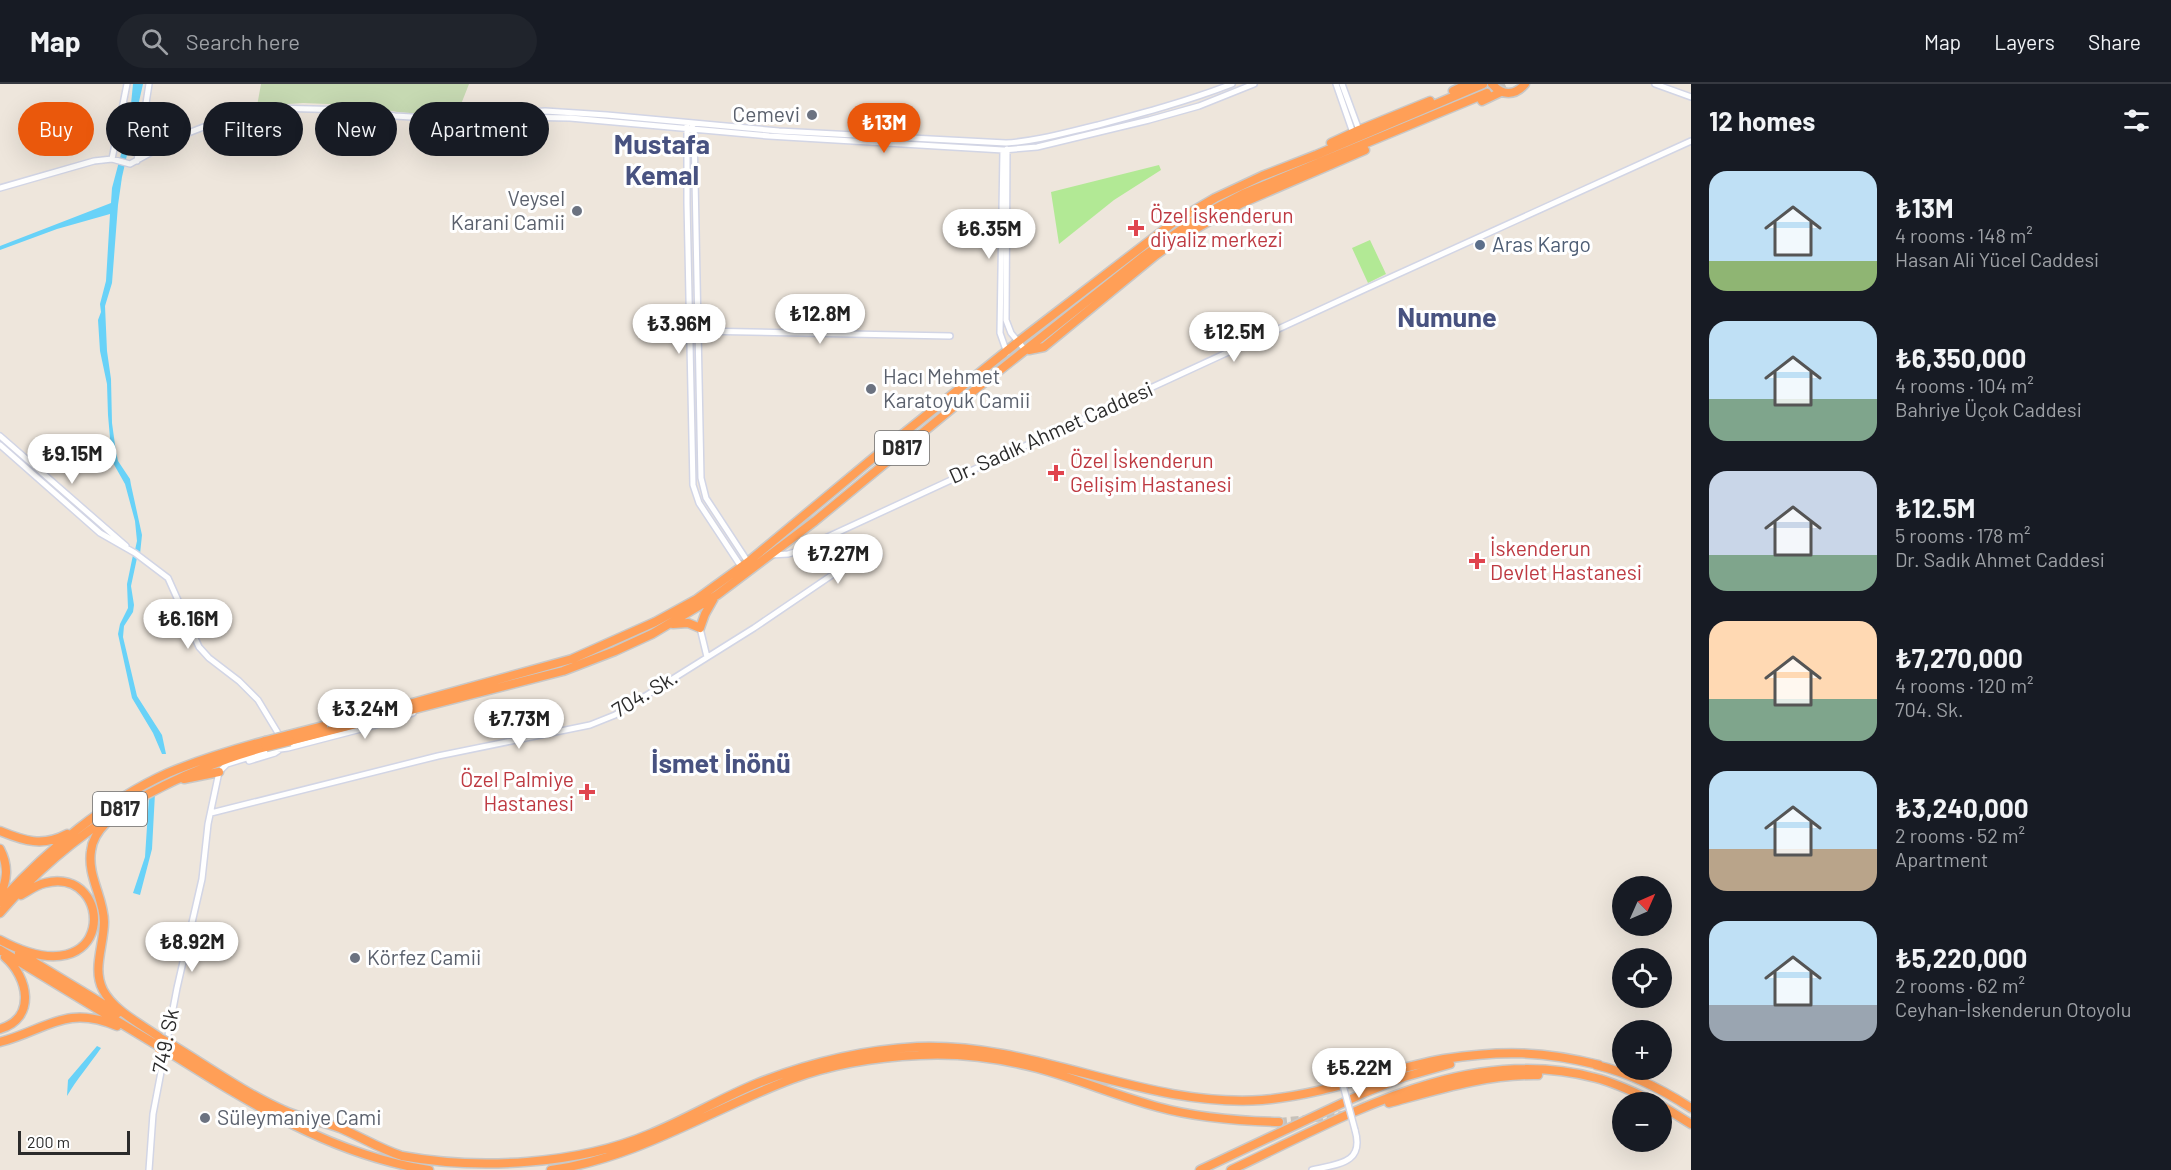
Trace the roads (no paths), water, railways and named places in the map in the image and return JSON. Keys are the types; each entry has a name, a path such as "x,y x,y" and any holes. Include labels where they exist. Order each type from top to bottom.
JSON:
{"highway":[{"path":"1284,167 1356,131 1468,84"},
{"path":"1492,84 1501,92"},
{"path":"1026,351 1044,347 1155,255 1204,223 1262,194 1501,92 1519,91 1525,84"},
{"name":"D817","path":"0,902 43,858 108,809 166,775 194,763 265,744 289,741 563,670 615,651 669,625 717,595 884,449 1006,351 1174,222 1215,198 1284,167 1485,89"},
{"name":"D817","path":"289,741 377,713 572,659 615,642 655,622 769,555 815,521 920,433 1144,256 1199,217 1253,190 1485,89"},
{"path":"669,625 688,623 700,628 705,614 717,595"},
{"name":"D817","path":"0,913 15,895 68,846 133,802 166,783 265,744"},
{"path":"166,783 221,770"},
{"path":"133,802 100,829 93,839 91,849 92,873 103,909 104,921 99,973 103,991 109,999 160,1043"},
{"path":"0,831 25,841 42,843 64,835 108,809"},
{"path":"0,849 7,867 0,896"},
{"path":"0,913 34,887 57,881 79,888 87,896 95,915 92,933 87,941 73,953 64,956 42,956 0,940"},
{"path":"0,940 255,1105 314,1136 361,1153 429,1170"},
{"path":"0,951 160,1043"},
{"path":"0,951 18,970 26,989 26,1000 18,1017 0,1029"},
{"path":"0,1042 50,1022 77,1017 107,1022 160,1043"},
{"path":"173,1052 288,1112 337,1127 402,1156 440,1163 499,1167 556,1162 623,1145 755,1085 792,1071 823,1061 887,1049 946,1047 1006,1053 1164,1094 1228,1101 1293,1097 1442,1060 1520,1052 1558,1055 1599,1065 1637,1079 1691,1108"},
{"path":"551,1170 626,1152 793,1078 858,1061 920,1055 946,1054 1005,1061 1038,1068 1158,1107 1196,1116 1279,1122"},
{"path":"1200,1170 1364,1093 1404,1077 1444,1065 1520,1055 1599,1065"},
{"path":"1231,1170 1369,1105 1408,1089 1447,1078 1508,1069 1557,1071 1596,1078 1632,1091"},
{"path":"1389,1103 1449,1087 1522,1075 1566,1076 1632,1091"},
{"path":"1672,1112 1691,1124"}],"street":[{"path":"114,160 127,84"},
{"path":"137,161 149,84"},
{"path":"549,111 779,131 1016,142 1037,140 1125,118 1232,84"},
{"path":"549,118 836,140 1005,149 1037,147 1149,120 1199,106 1254,84"},
{"path":"1336,84 1356,131"},
{"path":"1342,84 1356,131"},
{"path":"1655,84 1691,98"},
{"path":"0,188 94,161 114,160 130,164 183,135 232,116 270,108 354,110 409,117"},
{"path":"690,123 686,129 694,489 702,508 747,568"},
{"path":"690,123 694,129 703,489 709,504 747,568"},
{"name":"Dr. Sadık Ahmet Caddesi","path":"769,555 795,552 930,488 1691,141"},
{"path":"1005,149 1006,320 1008,328 1026,351"},
{"path":"1005,149 999,326 1000,338 1013,361"},
{"path":"690,332 950,336"},
{"path":"0,436 129,549 170,581 202,651 251,693 262,706 274,730 289,741 275,753 221,770"},
{"path":"0,445 100,533 112,542 129,549"},
{"name":"704. Sk.","path":"211,813 438,756 590,725 615,715 835,573 879,555"},
{"path":"700,628 707,657"},
{"name":"749. Sk","path":"149,1170 153,1114 221,770"},
{"path":"1312,1170 1345,1163 1352,1158 1358,1146 1340,1074"}],"water":[{"path":"133,84 143,84 139,102 131,102"},
{"path":"120,156 127,156 118,205 112,283 105,306 112,423 116,452 118,461 130,479 142,535 140,554 135,550 137,541 135,521 125,484 112,461 107,384 100,351 98,320 106,281 110,214 57,229 0,250 0,246 111,203 112,188"},
{"path":"133,555 137,558 131,586 134,605 133,612 124,626 123,637 137,696 162,735 166,754 162,754 153,733 132,698 118,634 128,608 127,584"},
{"path":"155,793 152,849 140,895 133,893 145,857 149,796"},
{"path":"97,1046 101,1048 67,1096 68,1080"}],"tunnel":[{"path":"1487,93 1508,84"},
{"path":"1279,1122 1344,1115"}],"place":[{"name":"Cemevi","path":"812,115"},
{"name":"Veysel Karani Camii","path":"577,211"},
{"name":"Özel iskenderun diyaliz merkezi","path":"1136,228"},
{"name":"Aras Kargo","path":"1480,245"},
{"name":"Hacı Mehmet Karatoyuk Camii","path":"871,389"},
{"name":"Özel İskenderun Gelişim Hastanesi","path":"1056,473"},
{"name":"İskenderun Devlet Hastanesi","path":"1477,561"},
{"name":"Özel Palmiye Hastanesi","path":"587,792"},
{"name":"Körfez Camii","path":"355,958"},
{"name":"Süleymaniye Cami","path":"205,1118"}],"district":[{"name":"Mustafa Kemal","path":"662,160"},
{"name":"Numune","path":"1447,318"},
{"name":"İsmet İnönü","path":"721,764"}]}
